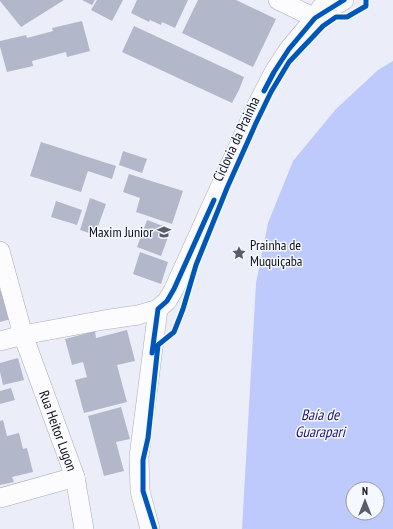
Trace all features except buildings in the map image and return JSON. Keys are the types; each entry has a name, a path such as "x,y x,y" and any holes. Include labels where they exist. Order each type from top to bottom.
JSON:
{"street":[{"path":"278,0 315,18"},
{"path":"0,341 22,335 138,315 158,309 167,301 174,289 258,103 274,72 289,49 315,18 325,0"},
{"path":"315,18 344,0"},
{"name":"Rua Heitor Lugon","path":"0,251 22,335 75,477 84,529"},
{"path":"150,529 140,492 138,457 158,309"},
{"path":"0,498 75,477"}],"water":[{"name":"Baía de Guarapari","path":"393,61 393,529 242,529 256,283 268,223 293,161 336,109 378,70"}],"cycle path":[{"path":"264,91 289,49 315,18 344,0"},
{"name":"Ciclovia da Prainha","path":"155,529 143,491 143,460 148,438 158,345 174,332 183,309 196,265 227,188 271,92 289,62 323,26 336,17 347,17 366,6 366,0"},
{"path":"152,353 158,309 167,301 174,289 214,200"}],"place":[{"name":"Maxim Junior","path":"164,232"},
{"name":"Prainha de Muquiçaba","path":"239,253"}]}
